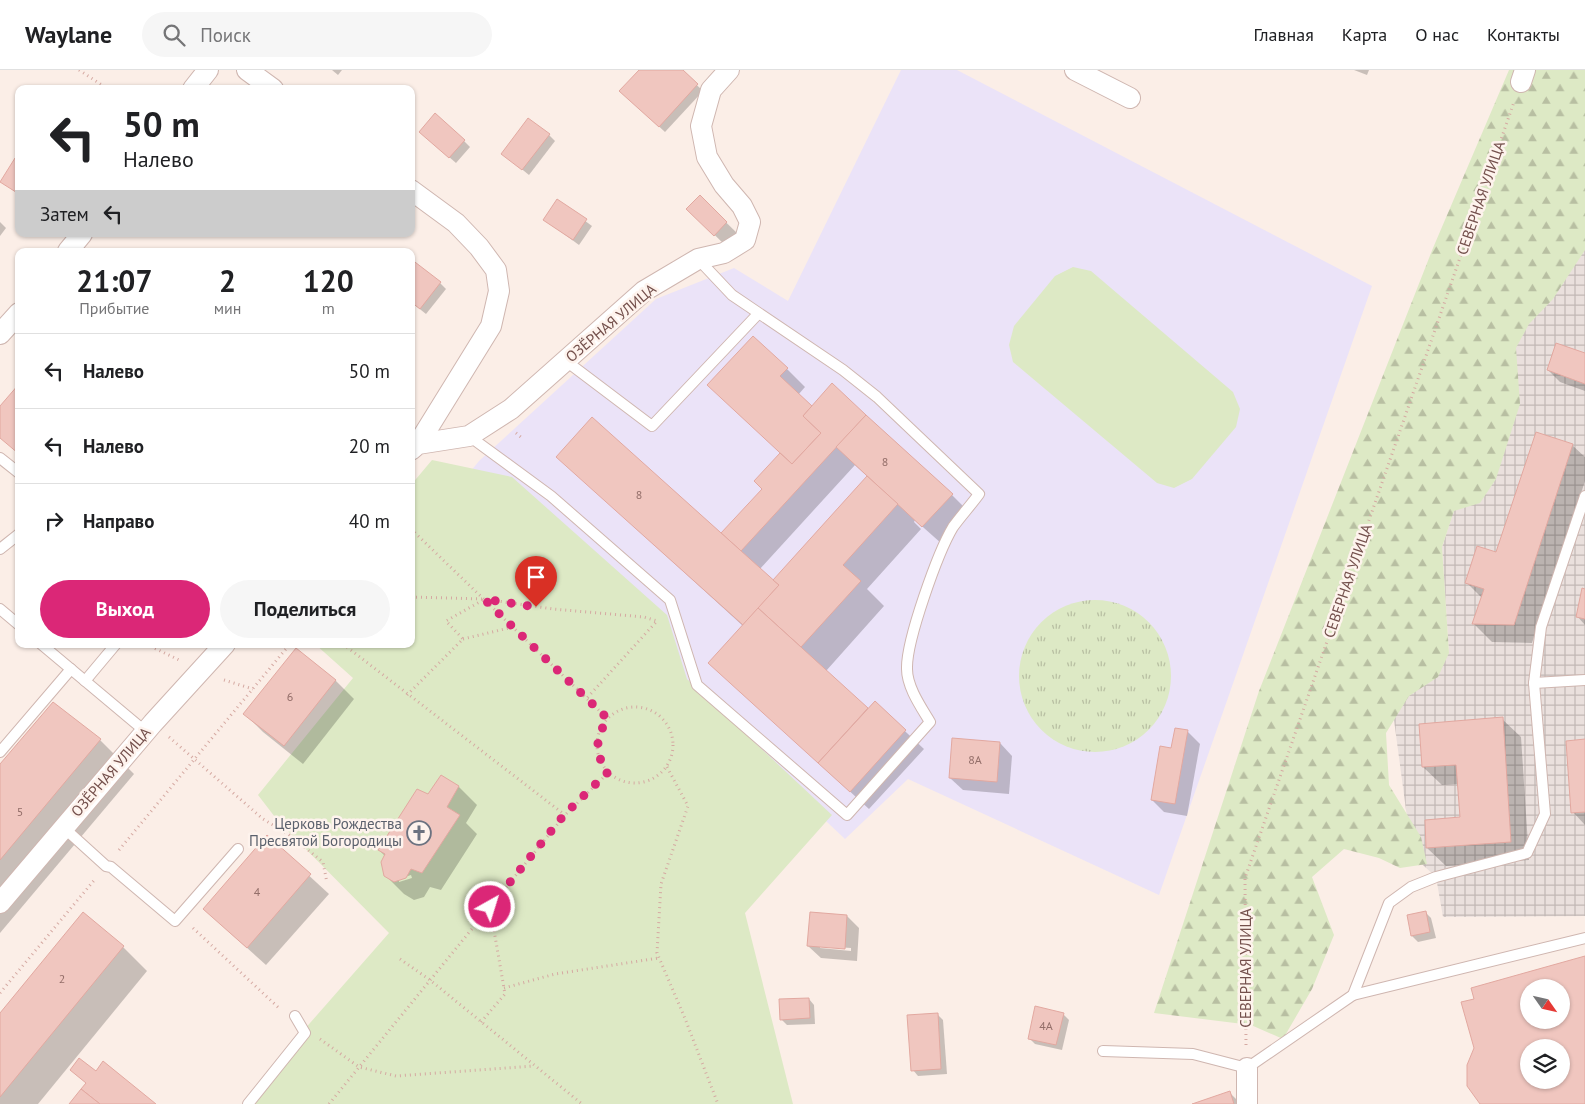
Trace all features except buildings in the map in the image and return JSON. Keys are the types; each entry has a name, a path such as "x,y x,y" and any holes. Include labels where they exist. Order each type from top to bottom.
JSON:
{"street":[{"path":"196,85 208,70"},
{"path":"247,70 268,85"},
{"name":"ОЗЁРНАЯ УЛИЦА","path":"415,447 469,436 511,409 644,290 698,259 724,253 745,240 750,222 742,206 724,185 708,157 700,126 710,90 729,70"},
{"path":"1075,70 1130,98"},
{"name":"ОЗЁРНАЯ УЛИЦА","path":"415,193 456,223 479,247 496,270 499,291 491,326 415,445"},
{"path":"70,248 80,237"},
{"path":"0,334 15,317"},
{"name":"ОЗЁРНАЯ УЛИЦА","path":"0,903 149,728 222,648"},
{"path":"1247,1068 1247,1104"}],"lane":[{"path":"469,436 551,496 670,600 697,685 847,815 930,722 917,699 906,670 913,634 939,558 953,528 979,494 878,397 843,370 732,295 698,259"},
{"path":"566,360 652,426 758,314"},
{"path":"0,458 15,470"},
{"path":"1353,995 1389,902 1411,886 1436,877 1527,853 1545,814 1534,682 1541,627 1585,496"},
{"path":"0,549 15,537"},
{"path":"0,609 15,622"},
{"path":"46,648 85,681 149,728"},
{"path":"85,681 113,648"},
{"path":"0,752 71,669"},
{"path":"1534,682 1585,680"},
{"path":"63,827 112,865 175,921 238,849"},
{"path":"1103,1051 1192,1054 1247,1068 1353,995 1585,938"},
{"path":"248,1104 305,1033 295,1016"}],"path":[{"path":"79,70 102,85"},
{"name":"СЕВЕРНАЯ УЛИЦА","path":"1247,1068 1245,878 1523,76"},
{"path":"415,533 608,719"},
{"path":"415,598 484,599 554,609 644,617 657,621 586,698"},
{"path":"463,639 446,620 484,599"},
{"path":"407,695 463,639 513,627"},
{"path":"154,648 201,672 253,689"},
{"path":"0,993 112,865 193,758 287,648"},
{"path":"348,648 564,815"},
{"path":"630,707 642,707 655,712 664,720 671,731 674,743 673,756 667,767 655,778 639,784 617,780 601,763 597,740 601,728 618,711 630,707"},
{"path":"149,728 193,758 263,819 288,834 323,862 328,883"},
{"path":"667,767 688,806 661,884 657,953 718,1104"},
{"path":"329,1104 564,815 608,772"},
{"path":"481,1022 505,994 490,907"},
{"path":"179,916 305,1033 325,1041 359,1067 396,1076 488,1071 534,1066"},
{"path":"504,988 554,974 659,958"},
{"path":"400,959 430,980 582,1104"}],"shaded area":[{"path":"901,70 957,70 1372,286 1159,895 908,779 845,839 649,654 466,477 479,461 656,299 734,268 788,301"},
{"path":"1585,107 1585,916 1443,917 1436,877 1412,855 1388,675 1449,653 1442,547"}],"green space":[{"path":"1509,70 1585,70 1585,250 1553,299 1529,324 1516,348 1520,404 1496,479 1480,503 1454,511 1442,547 1449,653 1438,677 1409,696 1386,733 1389,785 1421,837 1427,864 1400,868 1379,858 1344,849 1312,877 1334,935 1312,989 1283,1039 1251,1025 1154,1013 1259,691 1433,248"},
{"path":"1073,267 1091,271 1233,392 1240,409 1236,427 1192,479 1174,488 1157,483 1013,362 1009,345 1014,326 1055,276"},
{"path":"432,460 512,477 667,615 687,679 832,815 745,913 793,1104 243,1104 303,1031 389,933 278,821 258,795 353,678 319,648 415,648 415,480"},
{"path":"1095,600 1110,601 1124,605 1149,622 1166,647 1170,661 1170,691 1166,705 1149,730 1124,747 1110,751 1095,752 1080,751 1066,747 1041,730 1024,705 1020,691 1019,676 1020,661 1024,647 1041,622 1066,605 1080,601"}],"place":[{"name":"Церковь Рождества Пресвятой Богородицы","path":"419,833"}],"route":[{"path":"490,907 564,815 608,772 601,763 597,752 597,740 601,728 608,719 484,599 536,607"}]}
